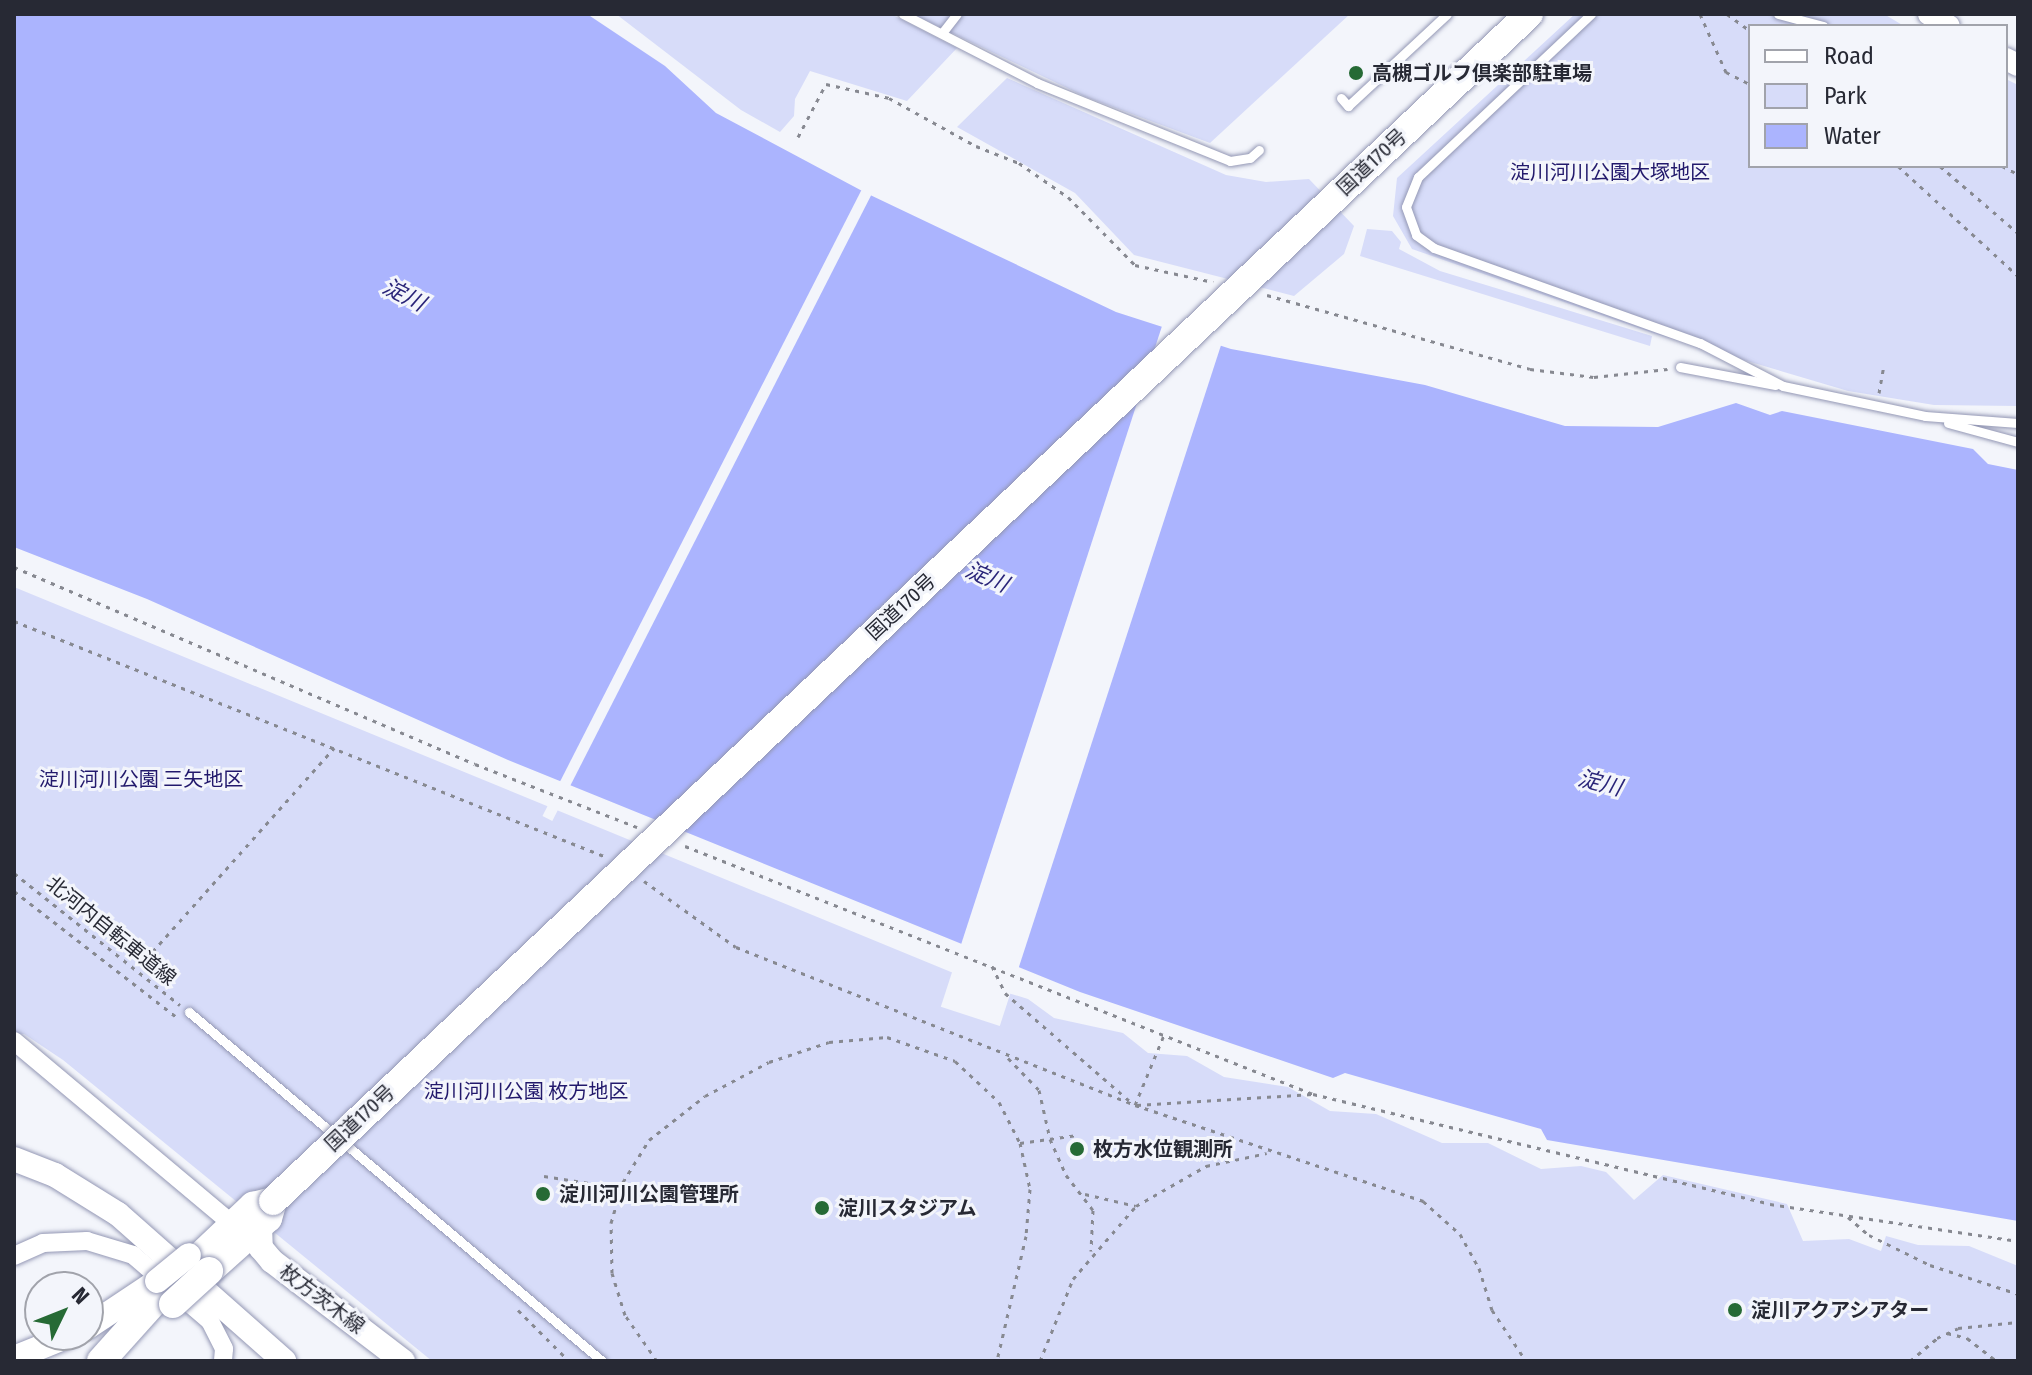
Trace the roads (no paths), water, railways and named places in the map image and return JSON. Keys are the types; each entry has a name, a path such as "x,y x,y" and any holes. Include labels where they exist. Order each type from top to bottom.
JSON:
{"highway":[{"name":"国道170号","path":"101,1361 135,1328 155,1321 164,1293 199,1260 257,1215 1529,14"}],"main road":[{"path":"14,1159 55,1175 118,1214 284,1361"},
{"name":"枚方茨木線","path":"257,1215 261,1248 272,1261 403,1361"},
{"path":"104,1320 164,1293"}],"street":[{"path":"14,1041 257,1215"},
{"path":"14,1256 43,1243 87,1241 133,1255 210,1321 224,1349 223,1361"}],"lane":[{"path":"903,14 1037,83 1230,161 1250,158 1259,150"},
{"path":"942,33 957,14"},
{"path":"1341,98 1348,106 1447,14"},
{"path":"1591,14 1418,177 1406,207 1416,235 1434,248 1700,343 1783,386"},
{"path":"1778,14 1816,24"},
{"path":"1680,367 1925,416 2018,423"},
{"path":"1925,416 2018,442"},
{"path":"189,1012 602,1361"}],"water":[{"name":"淀川","path":"14,14 587,14 665,66 716,113 866,193 1116,312 1231,349 1425,385 1565,426 1658,427 1736,403 1770,415 1782,411 1973,449 1988,464 2018,470 2018,1221 1547,1140 1541,1129 1345,1073 1333,1078 1080,992 508,760 147,599 14,547"}],"place":[{"name":"高槻ゴルフ倶楽部駐車場","path":"1356,73"},
{"name":"枚方水位観測所","path":"1077,1149"},
{"name":"淀川河川公園管理所","path":"543,1194"},
{"name":"淀川スタジアム","path":"822,1208"},
{"name":"淀川アクアシアター","path":"1735,1310"}],"park label":[{"name":"淀川河川公園大塚地区","path":"1610,172"},
{"name":"淀川河川公園 三矢地区","path":"141,779"},
{"name":"淀川河川公園 枚方地区","path":"526,1091"}]}
